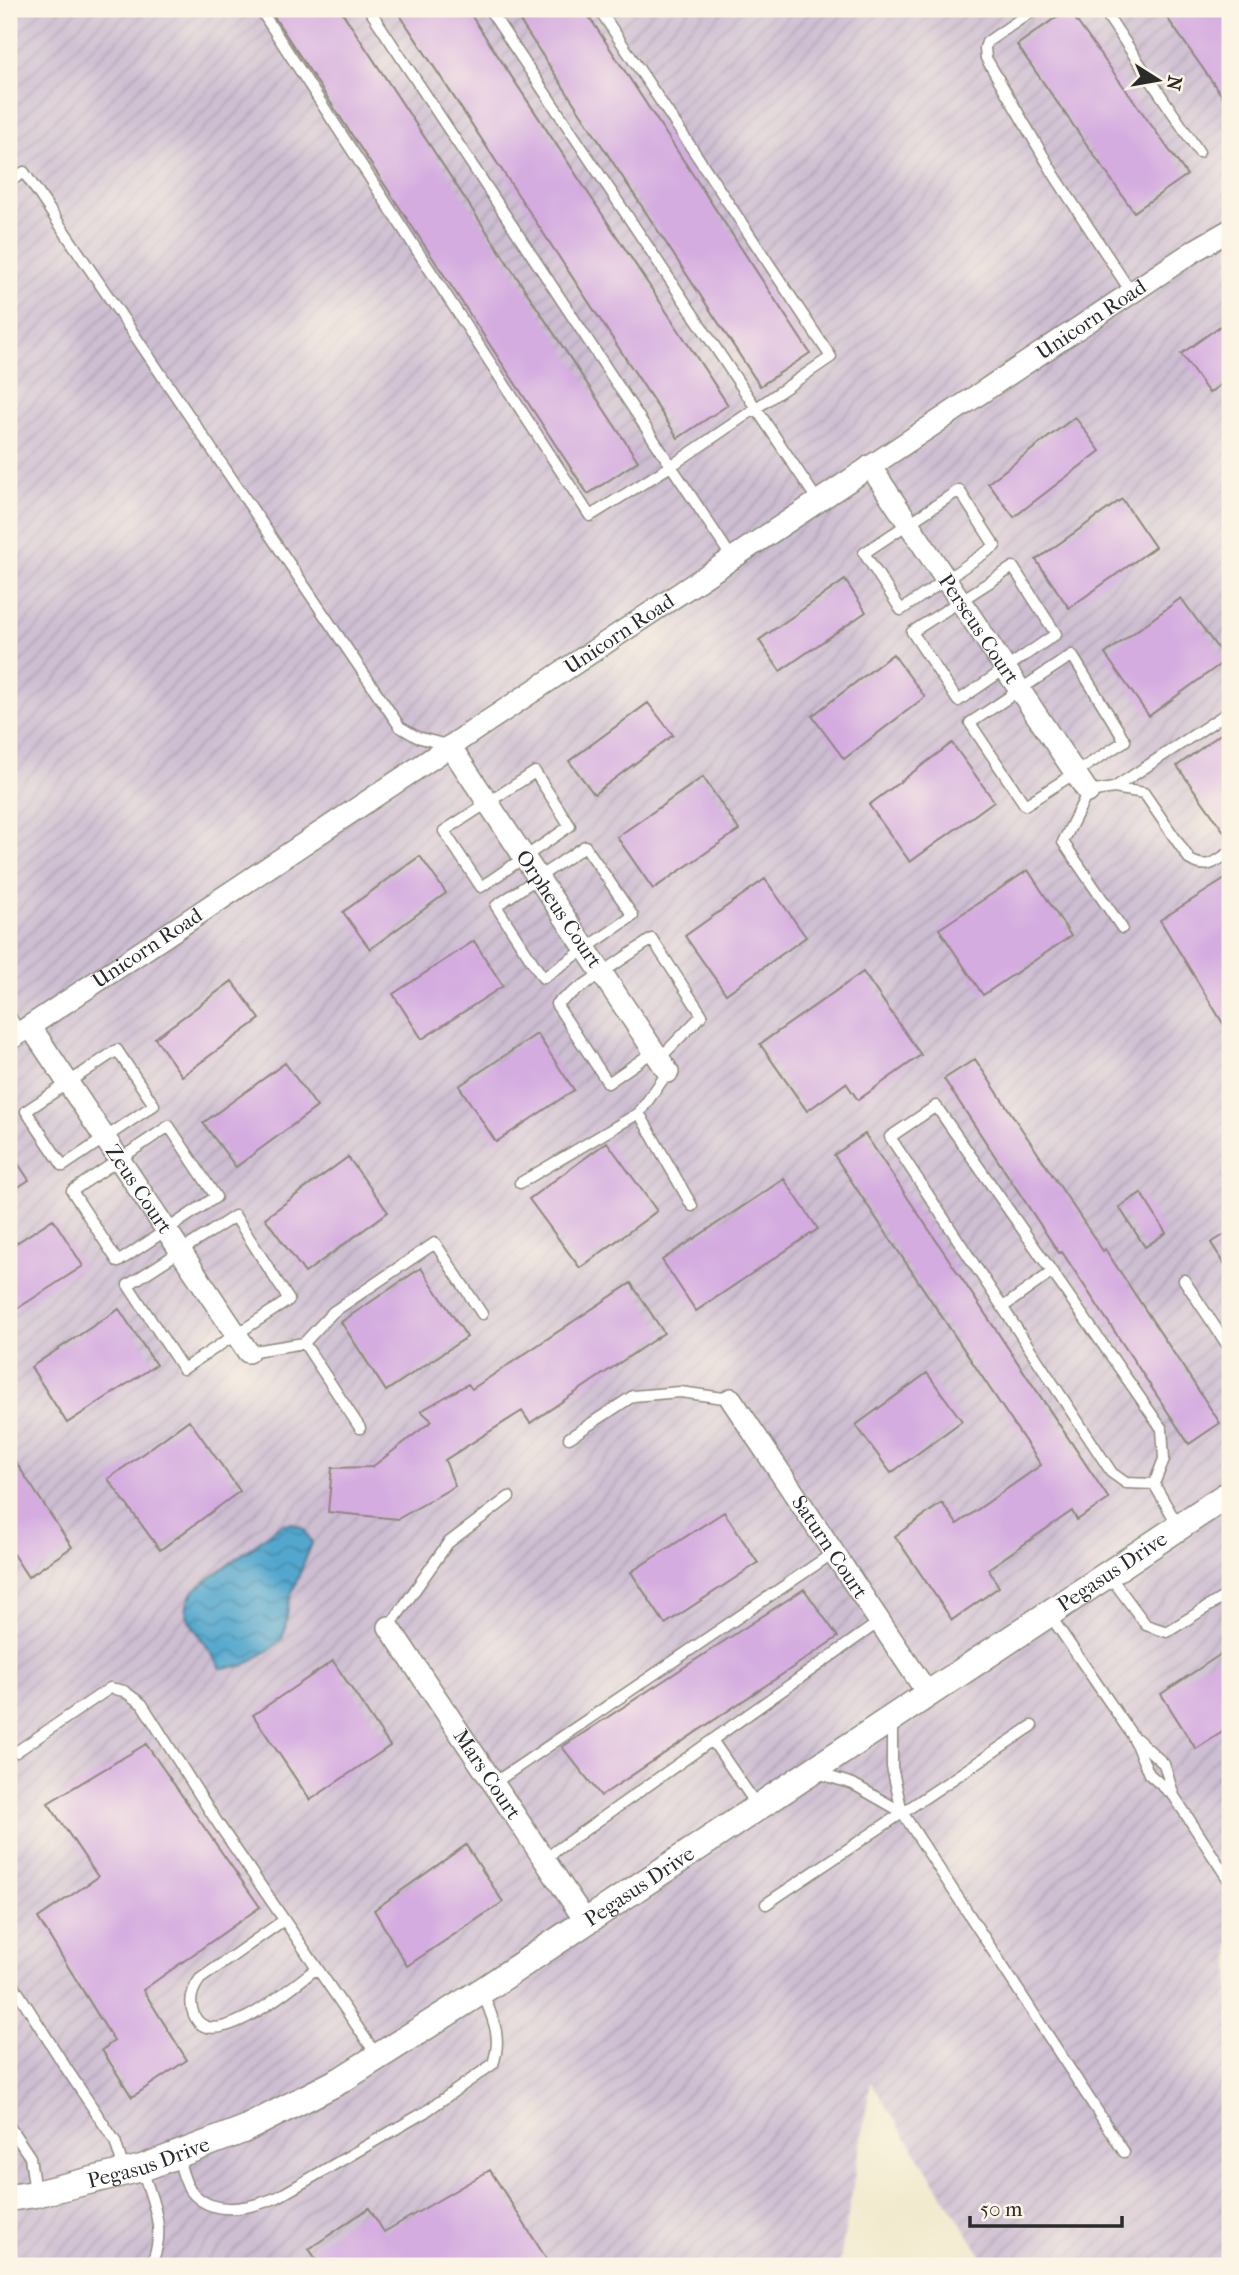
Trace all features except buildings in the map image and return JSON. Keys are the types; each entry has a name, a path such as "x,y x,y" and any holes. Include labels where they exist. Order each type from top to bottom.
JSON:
{"street":[{"name":"Unicorn Road","path":"17,1028 450,746 1131,292 1230,230"},
{"name":"Perseus Court","path":"870,466 1082,783"},
{"name":"Orpheus Court","path":"450,746 660,1060"},
{"name":"Zeus Court","path":"17,1028 68,1082 242,1343"},
{"name":"Saturn Court","path":"731,1399 928,1694"},
{"name":"Pegasus Drive","path":"9,2198 134,2170 177,2155 275,2115 378,2057 482,1991 1179,1527 1226,1504"},
{"name":"Mars Court","path":"389,1627 586,1922"}],"lane":[{"path":"260,9 590,516 670,466 831,357 599,9"},
{"path":"369,9 732,558"},
{"path":"489,9 818,500"},
{"path":"1035,9 987,42 986,58 1055,176 1131,292"},
{"path":"1103,9 1199,152"},
{"path":"9,182 24,172 400,727 417,737 450,746"},
{"path":"960,490 995,547 901,610 864,553 908,523 960,490"},
{"path":"1013,567 1056,634 958,701 912,632 960,601 1013,567"},
{"path":"1072,655 1125,741 1082,783 1025,806 970,723 1019,689 1072,655"},
{"path":"1114,788 1230,711"},
{"path":"535,772 570,825 481,887 444,831 488,802 535,772"},
{"path":"1082,783 1144,793 1190,860 1200,866 1212,864 1230,852"},
{"path":"1082,783 1063,842 1122,928"},
{"path":"584,846 633,916 543,978 496,906 538,877 584,846"},
{"path":"520,1183 639,1114 660,1060 702,1015 652,939 556,1004 608,1083 660,1060"},
{"path":"117,1049 154,1105 62,1166 26,1111 68,1082 117,1049"},
{"path":"936,1106 1162,1429 1164,1459 1154,1483 1126,1483 1112,1473 890,1137 936,1106"},
{"path":"639,1114 692,1206"},
{"path":"169,1126 216,1197 118,1262 72,1191 119,1159 169,1126"},
{"path":"234,1216 289,1300 242,1343 183,1369 128,1284 180,1251 234,1216"},
{"path":"242,1343 304,1343 333,1312 435,1242 482,1314"},
{"path":"1003,1307 1052,1272"},
{"path":"1184,1280 1230,1349"},
{"path":"304,1343 360,1428"},
{"path":"569,1438 633,1396 680,1392 731,1399"},
{"path":"1154,1483 1179,1527"},
{"path":"389,1627 448,1543 509,1497"},
{"path":"494,1783 833,1553"},
{"path":"1108,1574 1146,1625 1167,1632 1230,1592"},
{"path":"1049,1614 1132,1735 1149,1774 1174,1796 1230,1882"},
{"path":"544,1859 879,1622"},
{"path":"16,1752 110,1688 124,1691 142,1704 215,1819 378,2057"},
{"path":"892,1718 892,1767 902,1812 1124,2152"},
{"path":"766,1904 1032,1726"},
{"path":"1132,1735 1164,1764 1174,1796"},
{"path":"712,1740 758,1807"},
{"path":"811,1772 853,1784 902,1812"},
{"path":"284,1920 200,1979 191,1998 195,2018 206,2028 229,2027 317,1968"},
{"path":"9,1978 134,2170 160,2228 159,2246 152,2262 142,2266"},
{"path":"177,2155 189,2190 206,2204 229,2209 254,2207 278,2197 425,2112 493,2064 497,2054 498,2035 482,1991"},
{"path":"9,2126 30,2157 35,2194"}],"shaded area":[{"path":"9,9 1230,9 1230,2266 988,2266 871,2082 839,2266 9,2266"}],"water":[{"path":"292,1523 304,1529 312,1543 289,1600 282,1639 243,1666 221,1668 187,1616 189,1598 193,1591 282,1524"}]}
